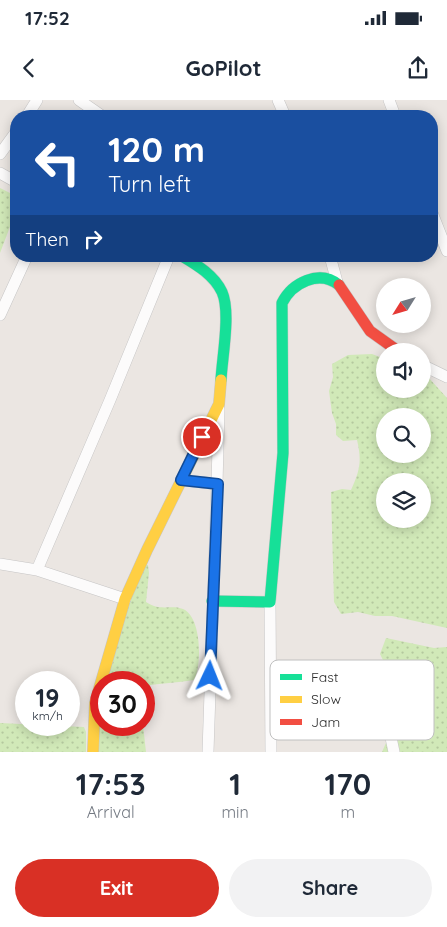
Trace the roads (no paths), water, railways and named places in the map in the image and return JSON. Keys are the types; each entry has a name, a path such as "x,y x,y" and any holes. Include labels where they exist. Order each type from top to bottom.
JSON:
{"street":[{"path":"80,100 94,110"},
{"path":"0,154 10,140"},
{"path":"438,228 447,251"},
{"path":"0,315 24,262"},
{"path":"37,570 167,262"},
{"path":"193,262 212,277 222,292 226,310 219,404 218,484 212,601 208,752"},
{"path":"332,262 337,282 370,332 386,343"},
{"path":"271,660 270,602 283,453 282,303 289,292 300,284 312,279 326,278 337,282"},
{"path":"431,369 447,377"},
{"path":"93,752 95,704 126,599 147,550 219,404"},
{"path":"181,480 218,484"},
{"path":"0,564 37,570 126,599"},
{"path":"212,601 270,602"}]}
